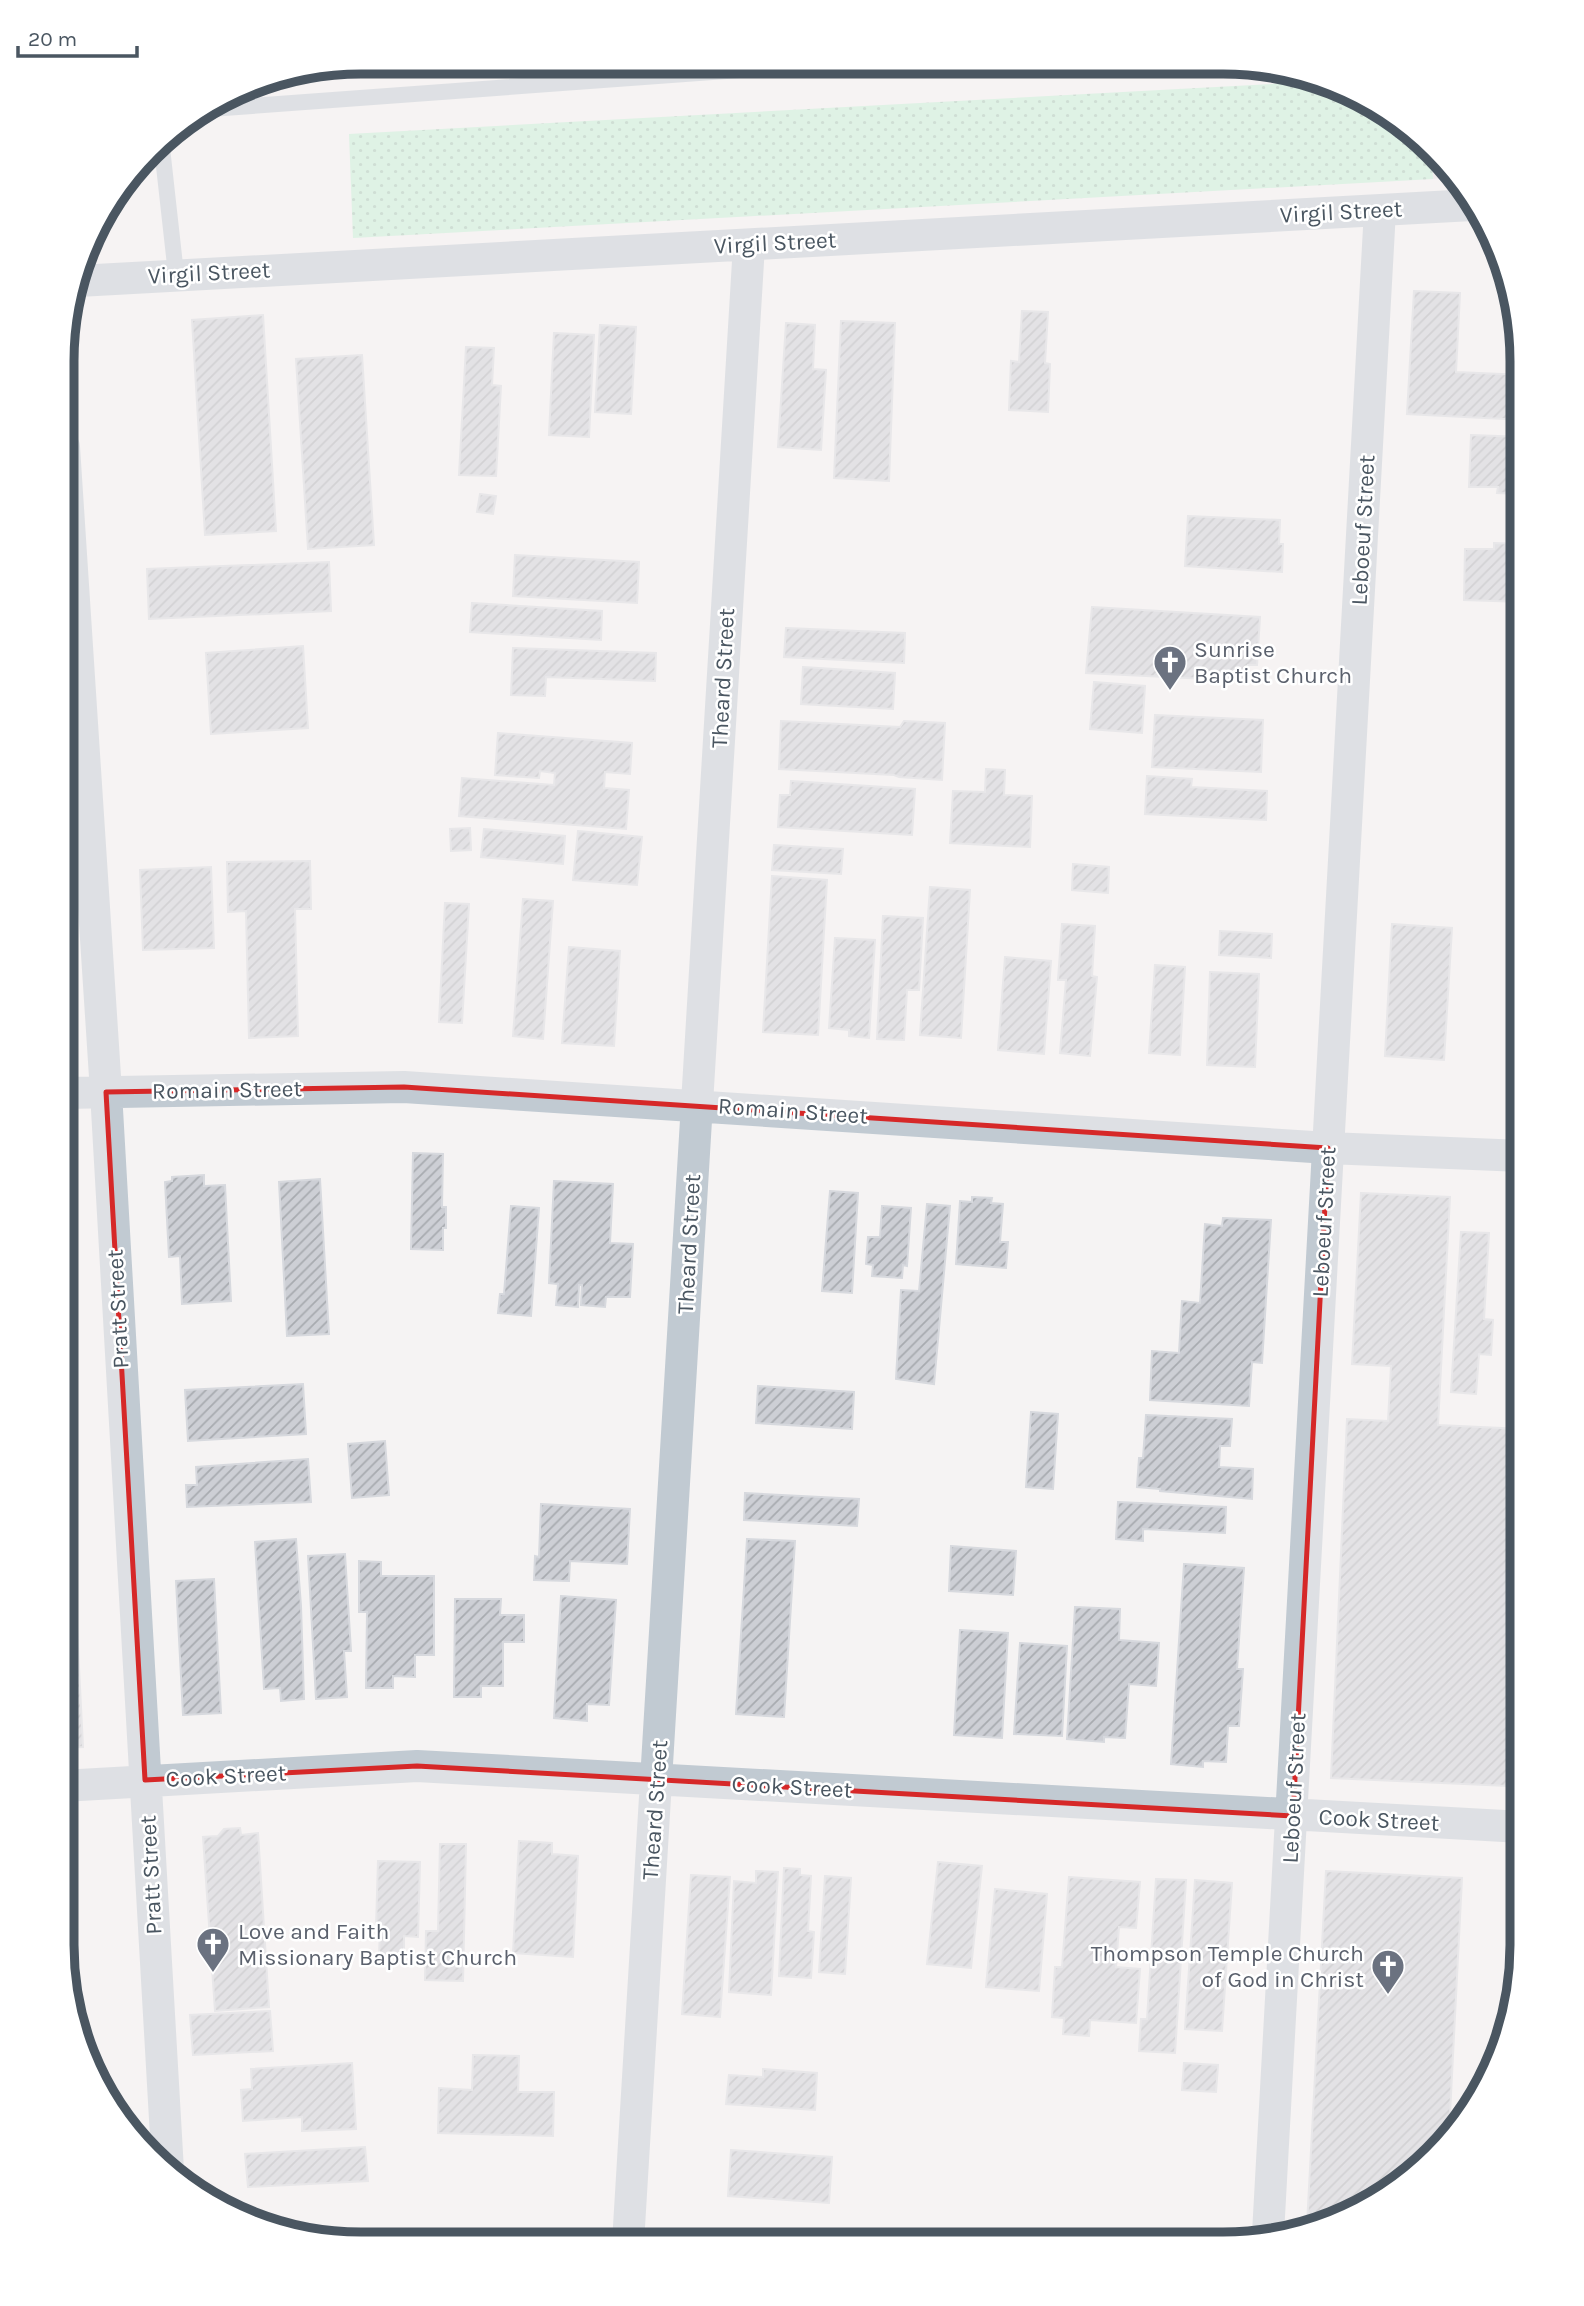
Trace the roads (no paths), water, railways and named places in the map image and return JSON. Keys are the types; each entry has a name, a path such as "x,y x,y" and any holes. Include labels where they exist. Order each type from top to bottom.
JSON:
{"street":[{"name":"Virgil Street","path":"85,280 1380,210 1462,201"},
{"name":"Leboeuf Street","path":"1268,2229 1380,210"},
{"name":"Theard Street","path":"629,2232 749,245"},
{"name":"Pratt Street","path":"74,601 106,1092 167,2157"},
{"name":"Romain Street","path":"74,1093 404,1087 1328,1148 1510,1156"},
{"name":"Cook Street","path":"74,1785 417,1766 1510,1827"}],"lane":[{"path":"227,107 682,74"},
{"path":"163,153 176,274"}],"place":[{"name":"Sunrise Baptist Church","path":"1170,692"},
{"name":"Love and Faith Missionary Baptist Church","path":"213,1974"},
{"name":"Thompson Temple Church of God in Christ","path":"1388,1996"}]}
